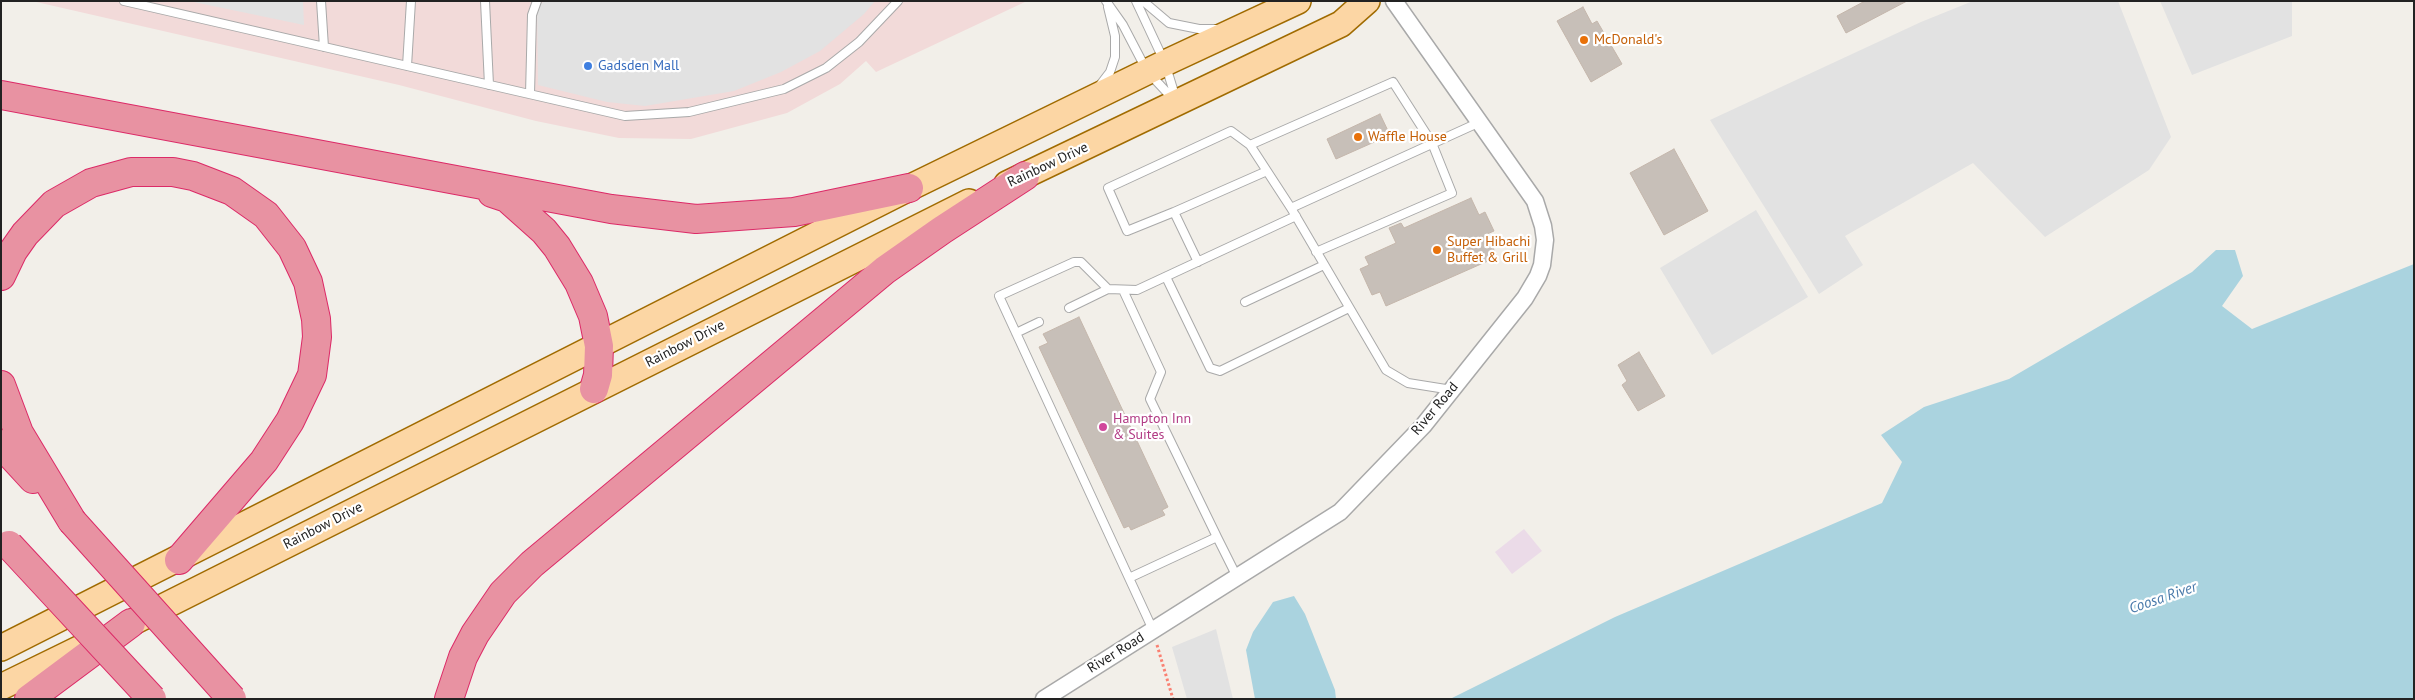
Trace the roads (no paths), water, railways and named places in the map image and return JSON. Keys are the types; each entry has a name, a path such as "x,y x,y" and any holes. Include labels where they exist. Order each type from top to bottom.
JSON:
{"highway":[{"path":"1,94 610,209 696,220 794,212 909,188"},
{"path":"1,276 13,251 25,234 54,204 91,183 131,172 173,172 220,185 250,202 266,215 292,248 308,282 316,319 317,338 312,375 290,421 264,461 178,560"},
{"path":"449,699 463,656 475,634 504,593 532,564 886,270 942,230 1025,176"},
{"path":"452,178 507,198 544,231 557,247 579,283 592,316 599,346 598,375 594,389"},
{"path":"1,385 19,433 72,521"},
{"path":"1,444 232,699"},
{"path":"5,541 152,699"},
{"path":"29,699 130,623"}],"main road":[{"path":"1,648 909,188 1156,67 1298,1"},
{"name":"Rainbow Drive","path":"1,688 928,221 1341,24 1367,1"}],"street":[{"name":"River Road","path":"1044,699 1340,512 1423,426 1532,288 1540,271 1544,252 1543,226 1534,201 1394,1"}],"lane":[{"path":"124,1 625,116 689,112 784,89 826,68 859,42 898,1"},
{"path":"321,1 324,47"},
{"path":"407,66 411,1"},
{"path":"486,1 489,85"},
{"path":"530,94 532,15 537,1"},
{"path":"1136,1 1156,67 1177,103"},
{"path":"1144,1 1169,23 1199,29 1238,29"},
{"path":"1107,2 1156,67 1177,103"},
{"path":"1078,105 1110,72 1115,57 1115,36 1107,2"},
{"path":"1250,145 1393,82 1432,143 1452,193 1316,252"},
{"path":"1291,208 1480,122"},
{"path":"1267,171 1127,231 1108,188 1231,130 1250,145 1267,171 1291,208 1386,370 1408,384 1452,390"},
{"path":"1174,212 1198,262"},
{"path":"1069,308 1108,290 1137,290 1296,216"},
{"path":"1108,290 1081,262 1074,262 999,296 1153,630"},
{"path":"1245,302 1324,264"},
{"path":"1166,277 1210,368 1220,371 1349,308"},
{"path":"1123,290 1161,372 1150,399 1237,577"},
{"path":"1016,333 1039,322"},
{"path":"1129,578 1217,537"}],"water":[{"name":"Coosa River","path":"2216,250 2235,250 2243,276 2222,306 2252,329 2414,264 2414,699 1450,699 1615,617 1882,503 1902,462 1881,435 1924,407 2009,379 2192,272"},
{"path":"1294,596 1305,614 1335,690 1336,699 1255,699 1246,650 1253,632 1273,602"}],"place":[{"name":"McDonald's","path":"1584,40"},
{"name":"Gadsden Mall","path":"588,66"},
{"name":"Waffle House","path":"1358,137"},
{"name":"Super Hibachi Buffet & Grill","path":"1437,250"},
{"name":"Hampton Inn & Suites","path":"1103,427"}]}
